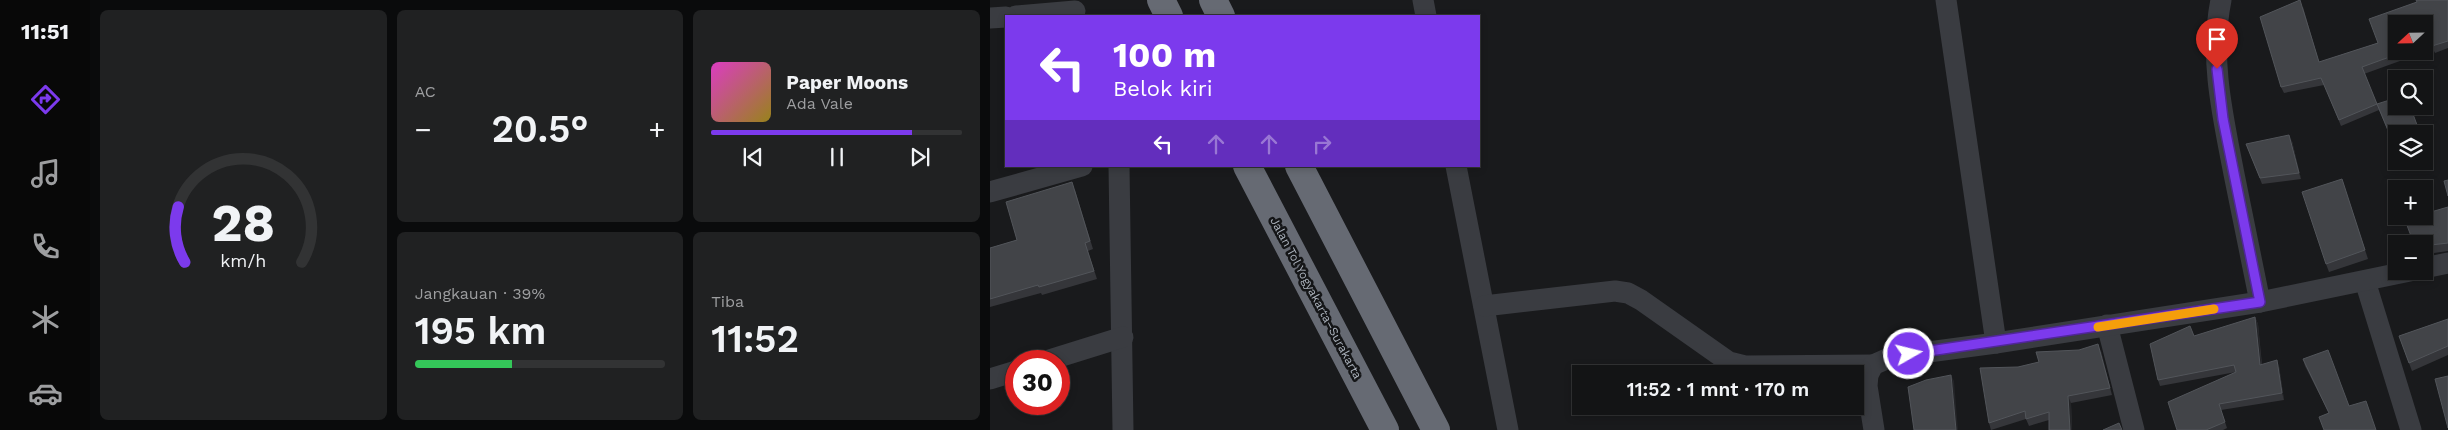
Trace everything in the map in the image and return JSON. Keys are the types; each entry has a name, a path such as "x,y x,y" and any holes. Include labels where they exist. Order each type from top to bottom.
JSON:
{"highway":[{"path":"1161,0 1168,15"},
{"path":"1213,0 1220,15"},
{"name":"Jalan Tol Yogyakarta–Surakarta","path":"1248,167 1385,430"},
{"path":"1300,167 1436,430"}],"street":[{"path":"1423,0 1426,15"},
{"path":"1946,0 1996,343"},
{"path":"2221,0 2217,21 2217,69 2223,119 2260,302"},
{"path":"1024,15 1073,9"},
{"path":"990,18 1005,17"},
{"path":"990,192 1078,167"},
{"path":"1119,167 1123,430"},
{"path":"1456,167 1508,430"},
{"path":"2433,266 2448,263"},
{"path":"1484,306 1615,291 1628,293 1642,300 1729,362 1746,366 1873,365 1891,357 1996,343 2260,302 2388,276"},
{"path":"2365,281 2411,430"},
{"path":"2107,325 2134,430"},
{"path":"1070,354 1123,337"},
{"path":"1873,365 1868,375 1867,386 1874,430"},
{"path":"990,379 1005,374"}],"building":[{"path":"2300,0 2319,62 2378,43 2369,19 2417,2 2416,0 2448,0 2448,41 2433,46 2433,15 2388,15 2388,58 2362,67 2377,104 2339,120 2321,78 2281,87 2260,17"},
{"path":"2388,101 2388,115 2413,115 2417,125 2388,125 2388,130 2377,104"},
{"path":"2289,135 2299,173 2260,178 2246,144"},
{"path":"2342,179 2365,250 2326,264 2302,192"},
{"path":"2448,180 2448,196 2444,181"},
{"path":"1072,182 1090,241 1085,243 1094,271 990,299 990,248 1017,240 1006,202"},
{"path":"2448,207 2448,243 2433,245 2433,235 2411,235 2407,225 2433,225 2433,211"},
{"path":"2255,317 2260,365 2277,360 2282,393 2219,404 2225,422 2206,430 2177,430 2168,402 2236,372 2234,365 2158,380 2150,344 2190,326 2194,336"},
{"path":"2448,319 2448,346 2409,363 2399,336"},
{"path":"2098,344 2110,388 2068,396 2070,430 2049,430 2049,412 2026,419 2025,411 1989,423 1980,368 2018,367 2039,362 2036,352 2079,350"},
{"path":"2328,350 2349,406 2366,401 2376,430 2324,430 2319,417 2329,413 2303,359"},
{"path":"1951,375 1956,430 1914,430 1908,387 1926,380"},
{"path":"2448,376 2448,428 2435,379"},
{"path":"2119,423 2122,430 2103,430"}],"slow traffic":[{"path":"2098,327 2214,309"}],"route":[{"path":"1909,354 1996,343 2260,302 2223,119 2217,69"}]}
